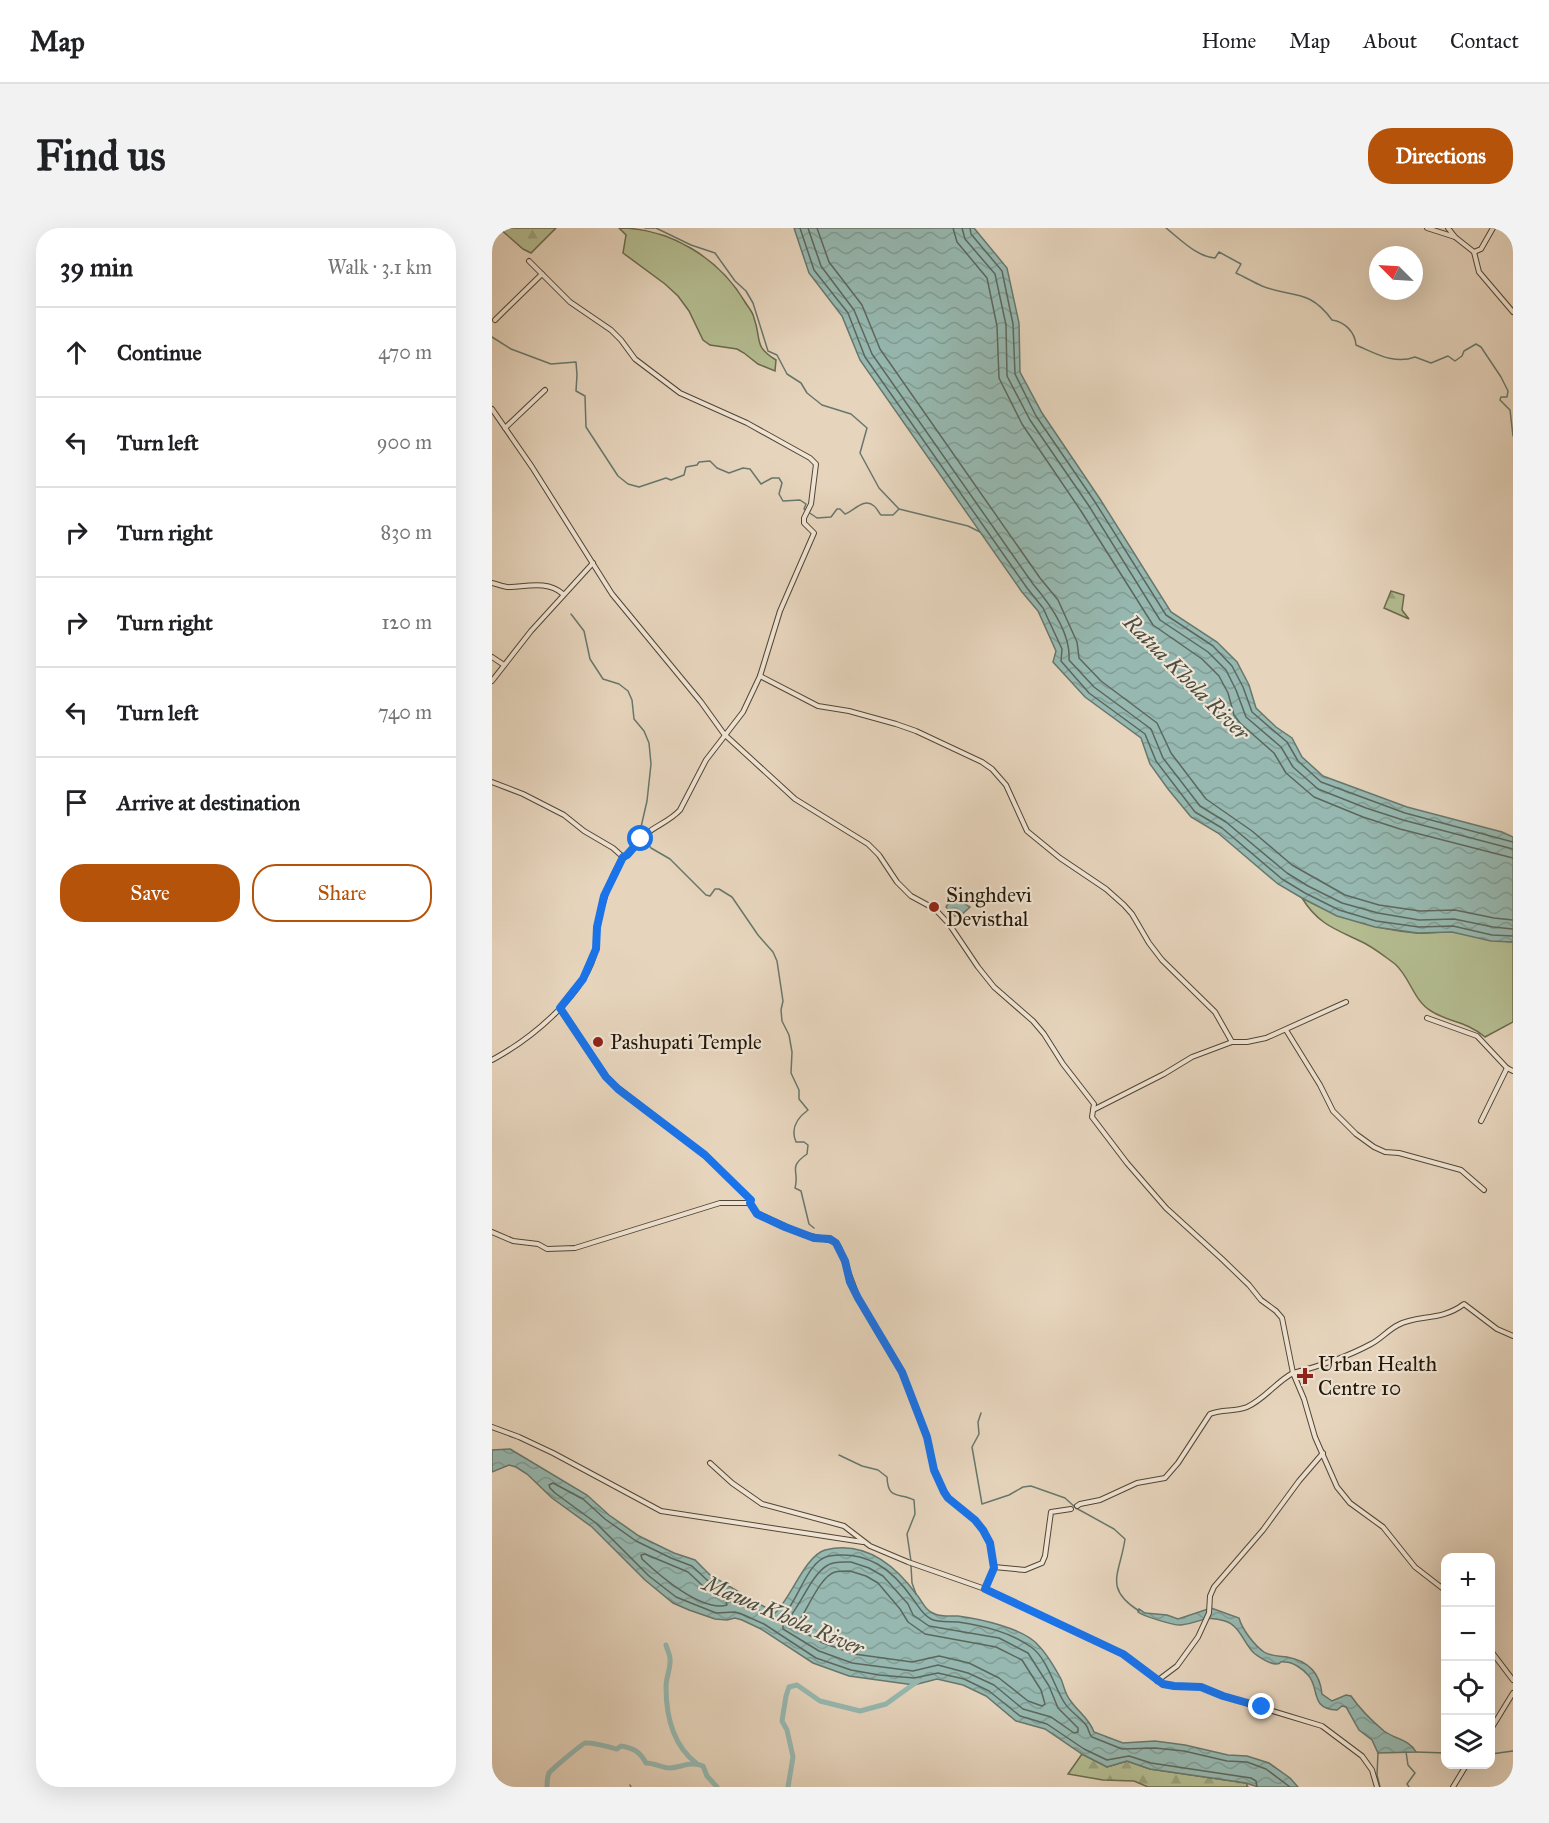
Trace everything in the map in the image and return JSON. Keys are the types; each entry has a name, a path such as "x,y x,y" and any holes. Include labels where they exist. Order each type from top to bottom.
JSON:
{"street":[{"path":"1427,228 1455,237"},
{"path":"1448,228 1455,237 1474,252 1479,273 1513,312"},
{"path":"1474,252 1481,249 1493,228"},
{"path":"492,1060 527,1038 560,1008 583,979 596,949 597,927 604,896 623,857 645,834 674,817 680,810 706,760 741,715 760,676 780,611 814,533 804,523 816,464 810,458 747,423 680,393 635,359 611,330 570,302 530,261"},
{"path":"495,320 542,274"},
{"path":"505,428 545,390"},
{"path":"492,409 612,594 701,702 725,735 795,799 868,844 879,855 897,882 911,896 930,905 950,924 994,987 1044,1034 1064,1065 1095,1104 1092,1117 1149,1190 1282,1318 1293,1373 1332,1479 1350,1503 1383,1527 1415,1567 1441,1587"},
{"path":"492,681 563,594 593,563"},
{"path":"492,583 509,588 541,585 557,588 563,594"},
{"path":"492,657 504,665"},
{"path":"760,676 818,706 849,711 916,731 992,769 1006,785 1028,831 1060,858 1106,889 1132,914 1149,943 1215,1012 1232,1042"},
{"path":"492,782 564,815 623,857"},
{"path":"1093,1110 1164,1074 1192,1056 1232,1042 1266,1038 1346,1002"},
{"path":"560,1008 606,1077 618,1089 705,1155 751,1200 750,1203 757,1214 814,1238 830,1239 836,1243 858,1298 902,1372 927,1437 931,1459 940,1483 948,1498 983,1530 993,1550 994,1568 985,1589"},
{"path":"1427,1018 1477,1036 1507,1068 1513,1071"},
{"path":"1286,1030 1320,1085 1333,1111 1356,1134 1385,1152 1399,1153 1461,1170 1484,1190"},
{"path":"1481,1121 1507,1068"},
{"path":"492,1232 548,1249 575,1248 720,1203 750,1203"},
{"path":"1077,1506 1100,1500 1137,1483 1165,1478 1178,1463 1207,1416 1212,1412 1248,1407 1293,1373 1349,1354 1373,1343 1398,1325 1445,1314 1464,1304 1497,1329 1513,1336"},
{"path":"492,1427 554,1453 661,1511 863,1542 908,1562 985,1589 1123,1654 1157,1681 1174,1686 1201,1687 1223,1696 1322,1726 1362,1756 1372,1770 1377,1787"},
{"path":"1157,1681 1177,1666 1198,1637 1207,1619 1210,1596 1218,1581 1263,1530 1323,1453"},
{"path":"710,1463 755,1500 768,1507 837,1523 856,1534 863,1542"},
{"path":"994,1568 1025,1570 1042,1563 1051,1512 1071,1509"},
{"path":"1495,1656 1513,1680"},
{"path":"1495,1722 1513,1693"},
{"path":"1454,1787 1464,1769"}],"green space":[{"path":"499,228 556,228 531,253"},
{"path":"619,228 657,233 674,240 691,248 722,272 752,312 761,346 776,360 775,371 758,364 737,349 710,345 703,340 689,311 678,296 623,253 626,235"},
{"path":"1391,591 1404,595 1402,610 1409,619 1384,608"},
{"path":"1302,898 1344,917 1386,929 1416,933 1454,932 1513,942 1513,1022 1485,1037 1471,1028 1431,1011 1420,1001 1395,964 1369,946 1328,925 1314,914"},
{"path":"1082,1754 1107,1767 1127,1761 1150,1769 1246,1783 1248,1787 1148,1787 1134,1781 1103,1780 1068,1774"}],"water":[{"name":"Ratua Khola River","path":"794,228 974,228 1007,268 1019,323 1020,372 1042,413 1100,499 1171,612 1217,642 1237,662 1249,685 1256,708 1292,738 1302,757 1323,776 1407,807 1502,832 1513,837 1513,942 1491,941 1452,932 1418,933 1375,927 1337,916 1278,884 1218,833 1191,817 1150,764 1141,738 1085,697 1053,662 1056,651 1038,611 1022,592 860,360 842,316 809,273"},
{"path":"953,896 970,907 960,916 954,916 946,907"},
{"name":"Mawa Khola River","path":"510,1449 587,1495 609,1515 639,1536 674,1553 695,1560 710,1575 775,1613 811,1560 818,1554 825,1550 840,1548 866,1552 889,1565 899,1574 926,1609 932,1613 989,1622 1012,1629 1031,1639 1048,1657 1061,1679 1068,1698 1094,1732 1123,1743 1155,1741 1228,1755 1247,1756 1269,1763 1290,1778 1298,1787 1258,1787 1246,1783 1150,1769 1127,1761 1107,1767 1082,1754 1045,1729 1016,1721 986,1696 963,1685 937,1679 914,1685 849,1676 813,1663 761,1629 742,1620 715,1619 689,1610 673,1603 645,1580 592,1527 552,1498 527,1474 509,1465 492,1472 492,1450"},
{"path":"1211,1608 1239,1618 1249,1636 1264,1652 1295,1659 1307,1665 1316,1674 1322,1694 1332,1701 1346,1695 1351,1696 1362,1710 1388,1734 1410,1745 1416,1752 1378,1753 1372,1740 1359,1730 1346,1707 1342,1706 1337,1710 1322,1706 1312,1680 1303,1670 1291,1663 1273,1664 1255,1654 1239,1631 1230,1623 1212,1618 1178,1625 1138,1612 1139,1609 1145,1613 1167,1615 1178,1619"}],"waterway":[{"path":"645,228 655,228"},
{"path":"656,228 691,245 715,253 735,281 746,291 753,303 768,351 777,355 787,374 801,383 807,393 822,405 851,414 867,428 860,453 879,488 899,509 968,526 980,532"},
{"path":"1166,228 1189,247 1208,257 1215,258 1219,252 1241,264 1236,273 1255,283 1273,290 1308,298 1324,310 1332,320 1348,328 1354,336 1356,345 1377,354 1400,360 1415,357 1431,363 1448,356 1455,361 1462,356 1464,351 1476,344 1481,347 1508,391 1507,397 1501,397 1500,400 1510,410 1513,436"},
{"path":"492,337 511,349 551,364 576,362 576,391 585,396 586,427 618,476 628,484 639,487 666,478 671,480 684,475 686,467 710,461 717,468 729,473 743,468 750,469 761,484 772,478 779,478 782,483 779,494 783,501 800,500 806,504 804,509 817,518 831,517 837,509 845,514 867,503 875,507 881,515 893,515 899,509"},
{"path":"571,614 584,631 590,659 603,679 619,684 628,691 632,700 634,719 644,731 649,743 651,764 647,801 641,827 643,838 651,848 670,859 706,895 710,896 715,889 719,889 732,897 758,935 773,952 777,961 783,1001 782,1021 789,1035 792,1052 791,1073 799,1090 799,1099 808,1110 801,1116 794,1128 796,1142 804,1142 808,1145 807,1154 796,1166 795,1188 801,1191 809,1224 814,1228"},
{"path":"981,1413 978,1422 979,1434 972,1447 982,1504 1009,1495 1023,1487 1031,1486 1065,1498 1076,1508 1114,1529 1125,1539 1117,1587 1128,1603 1139,1611"},
{"path":"839,1455 862,1466 878,1470 887,1477 892,1493 914,1500 915,1514 907,1534 911,1561"},
{"path":"911,1566 912,1583 916,1594"},
{"path":"666,1645 670,1659 666,1687 669,1719 676,1738 688,1756 696,1763"},
{"path":"788,1787 793,1757 787,1730 782,1721 789,1687 797,1685 820,1701 860,1711 886,1704 918,1681"},
{"path":"547,1787 549,1773 585,1743 617,1749 621,1746 630,1748 639,1753 646,1763 664,1767 690,1764 703,1766 707,1776 717,1787"},
{"path":"1495,1753 1513,1751"},
{"path":"1406,1752 1408,1765 1415,1773 1407,1784 1409,1787"},
{"path":"1416,1752 1441,1753"},
{"path":"1378,1753 1377,1775 1380,1787"}],"place":[{"name":"Singhdevi Devisthal","path":"934,907"},
{"name":"Pashupati Temple","path":"598,1042"},
{"name":"Urban Health Centre 10","path":"1305,1376"}],"route":[{"path":"641,839 623,857 606,889 597,927 596,949 583,979 560,1008 582,1044 606,1077 618,1089 705,1155 751,1200 750,1203 757,1214 802,1234 814,1238 830,1239 836,1243 858,1298 902,1372 919,1413 934,1470 944,1492 975,1520 990,1543 993,1550 994,1568 985,1589 999,1598 1123,1654 1163,1684 1207,1688 1223,1696 1262,1707"}]}
